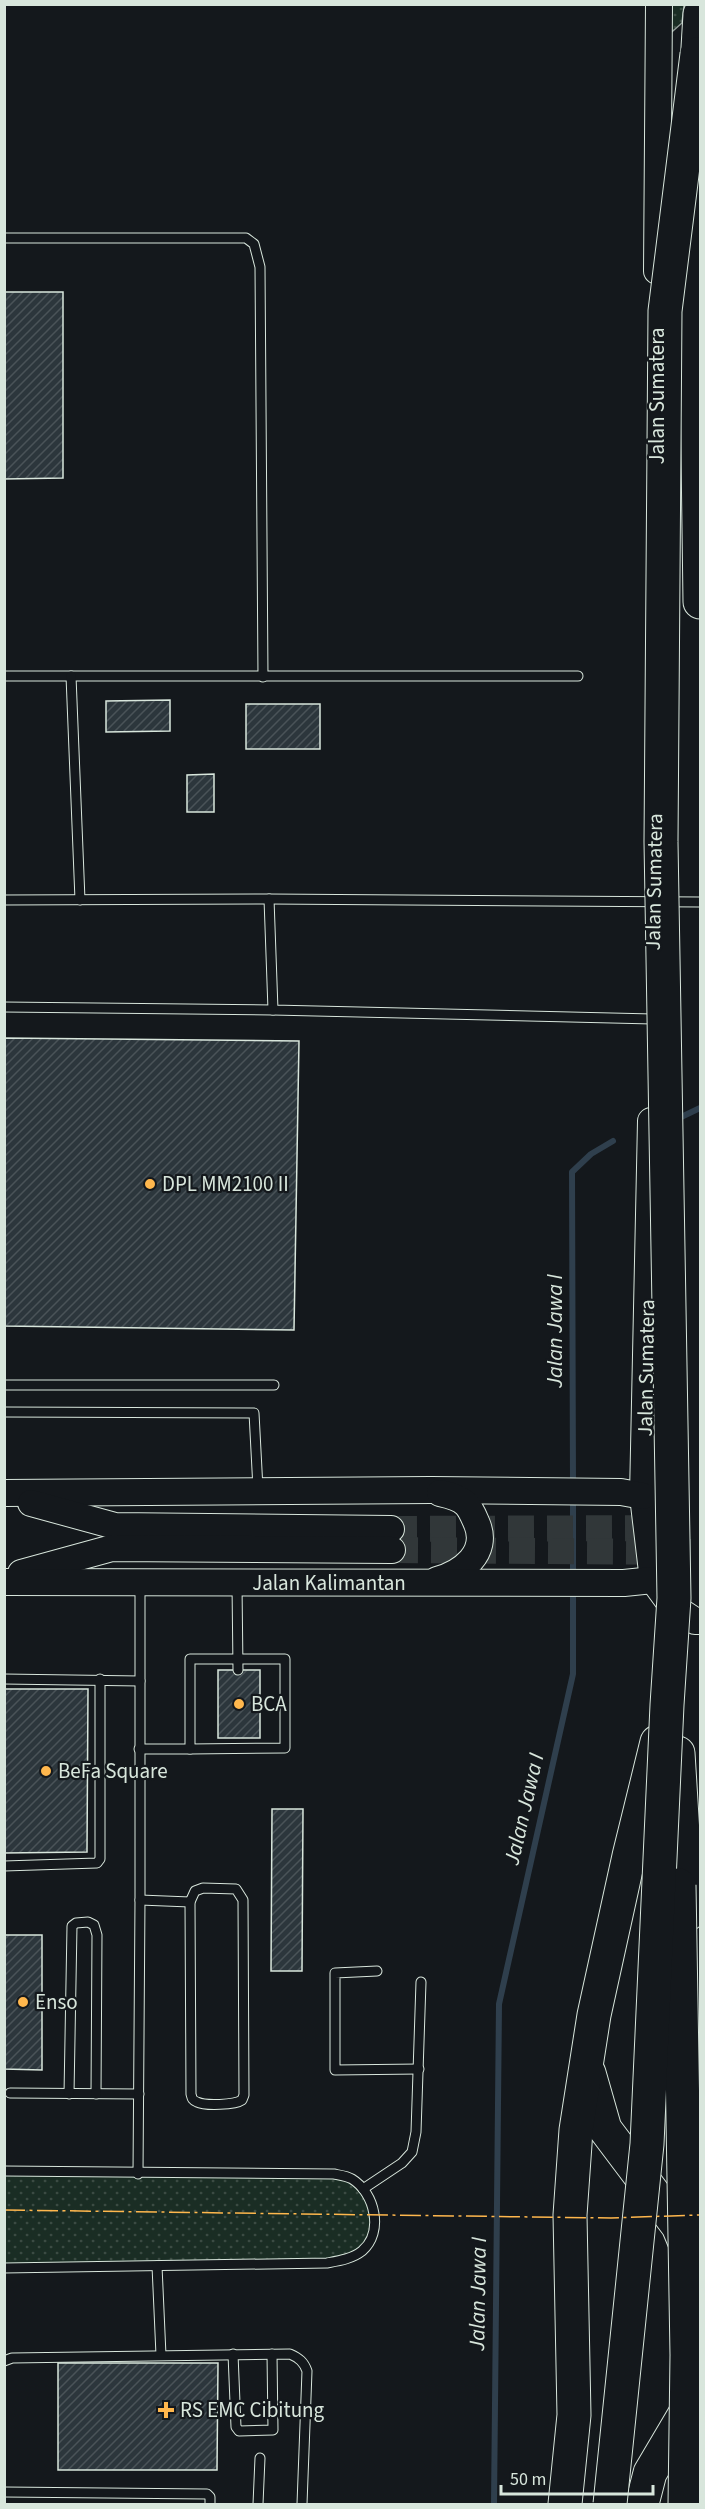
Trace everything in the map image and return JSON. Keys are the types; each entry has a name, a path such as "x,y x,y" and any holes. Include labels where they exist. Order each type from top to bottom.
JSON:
{"highway":[{"path":"685,2505 687,2355 668,1606 661,842 665,311 700,14"},
{"path":"697,54 694,236 700,602"},
{"path":"565,2505 574,2415 570,2215 576,2130 594,2015 624,1878 664,1717 668,1606"},
{"path":"610,2505 647,2144 666,1717 668,1606"},
{"path":"642,2505 650,2473 697,2395 696,2038 678,1753"},
{"path":"586,2064 605,2129 678,2226 698,2274"}],"street":[{"name":"Jalan Sumatera","path":"660,4 655,903 643,1496 668,1606 678,1753"},
{"path":"427,1582 461,1570 471,1561 480,1542 480,1531 465,1503 458,1498 431,1490"},
{"path":"4,1495 431,1490 621,1492 643,1496"},
{"path":"4,1495 115,1526 391,1540 112,1548 4,1580"},
{"name":"Jalan Kalimantan","path":"4,1580 140,1583 599,1583 668,1606"},
{"path":"668,1606 695,1621 700,1621"}],"lane":[{"path":"4,238 246,238 254,244 260,267 263,677"},
{"path":"4,676 578,676"},
{"path":"71,676 80,900"},
{"path":"269,898 273,1010"},
{"path":"4,900 269,898 700,902"},
{"path":"4,1007 273,1010 652,1019"},
{"path":"4,1385 274,1385"},
{"path":"4,1412 254,1413 258,1492"},
{"path":"138,2174 140,1583"},
{"path":"237,1583 238,1670"},
{"path":"139,1749 190,1749 239,1749 285,1748 285,1659 190,1659 190,1749"},
{"path":"4,1679 140,1681"},
{"path":"4,1866 97,1863 100,1859 100,1679"},
{"path":"239,1738 239,1749"},
{"path":"203,1888 236,1889 243,1900 244,2095 238,2103 199,2103 193,2099 191,2094 190,1902 195,1891 203,1888"},
{"path":"140,1900 190,1902"},
{"path":"69,2094 72,1926 76,1923 88,1922 94,1925 97,1935 96,2094"},
{"path":"377,1971 335,1973 335,2070 418,2069"},
{"path":"363,2189 402,2163 412,2152 416,2132 421,1982"},
{"path":"10,2093 139,2094"},
{"path":"4,2171 334,2174 351,2178 363,2189 372,2205 375,2220 372,2236 362,2251 345,2260 327,2263 4,2268"},
{"path":"157,2266 161,2355"},
{"path":"233,2354 236,2427 239,2431 269,2431 274,2427 272,2354"},
{"path":"4,2361 12,2358 290,2354 304,2363 307,2371 302,2505"},
{"path":"258,2505 260,2458"},
{"path":"4,2492 207,2494 210,2495 210,2505"},
{"path":"81,2493 81,2505"},
{"path":"112,2493 112,2505"},
{"path":"162,2493 162,2505"}],"green space":[{"path":"659,5 684,5 682,23 658,44"},
{"path":"5,2171 351,2178 372,2205 372,2236 345,2260 5,2268"}],"building":[{"path":"4,292 63,292 63,478 4,479"},
{"path":"170,700 170,731 106,732 106,701"},
{"path":"246,704 320,704 320,749 246,749"},
{"path":"214,774 214,812 187,812 187,775"},
{"name":"DPL MM2100 II","path":"4,1038 299,1041 294,1330 4,1326"},
{"name":"BCA","path":"218,1670 260,1670 260,1738 218,1738"},
{"name":"BeFa Square","path":"4,1689 88,1689 87,1852 4,1853"},
{"path":"272,1809 303,1809 302,1971 271,1971"},
{"name":"Enso","path":"4,1935 42,1935 42,2070 4,2069"},
{"path":"58,2363 218,2363 217,2470 58,2470"}],"waterway":[{"path":"677,1119 700,1108"},
{"name":"Jalan Jawa I","path":"573,1486 572,1172 591,1154 613,1141"},
{"name":"Jalan Jawa I","path":"573,1496 573,1576"},
{"name":"Jalan Jawa I","path":"494,2504 499,2004 573,1674 573,1589"}],"tunnel":[{"path":"391,1529 700,1528"},
{"path":"392,1550 700,1552"}],"power":[{"path":"4,2210 611,2218 700,2215"}],"place":[{"name":"DPL MM2100 II","path":"150,1184"},
{"name":"BCA","path":"239,1704"},
{"name":"BeFa Square","path":"46,1771"},
{"name":"Enso","path":"23,2002"},
{"name":"RS EMC Cibitung","path":"166,2410"}]}
